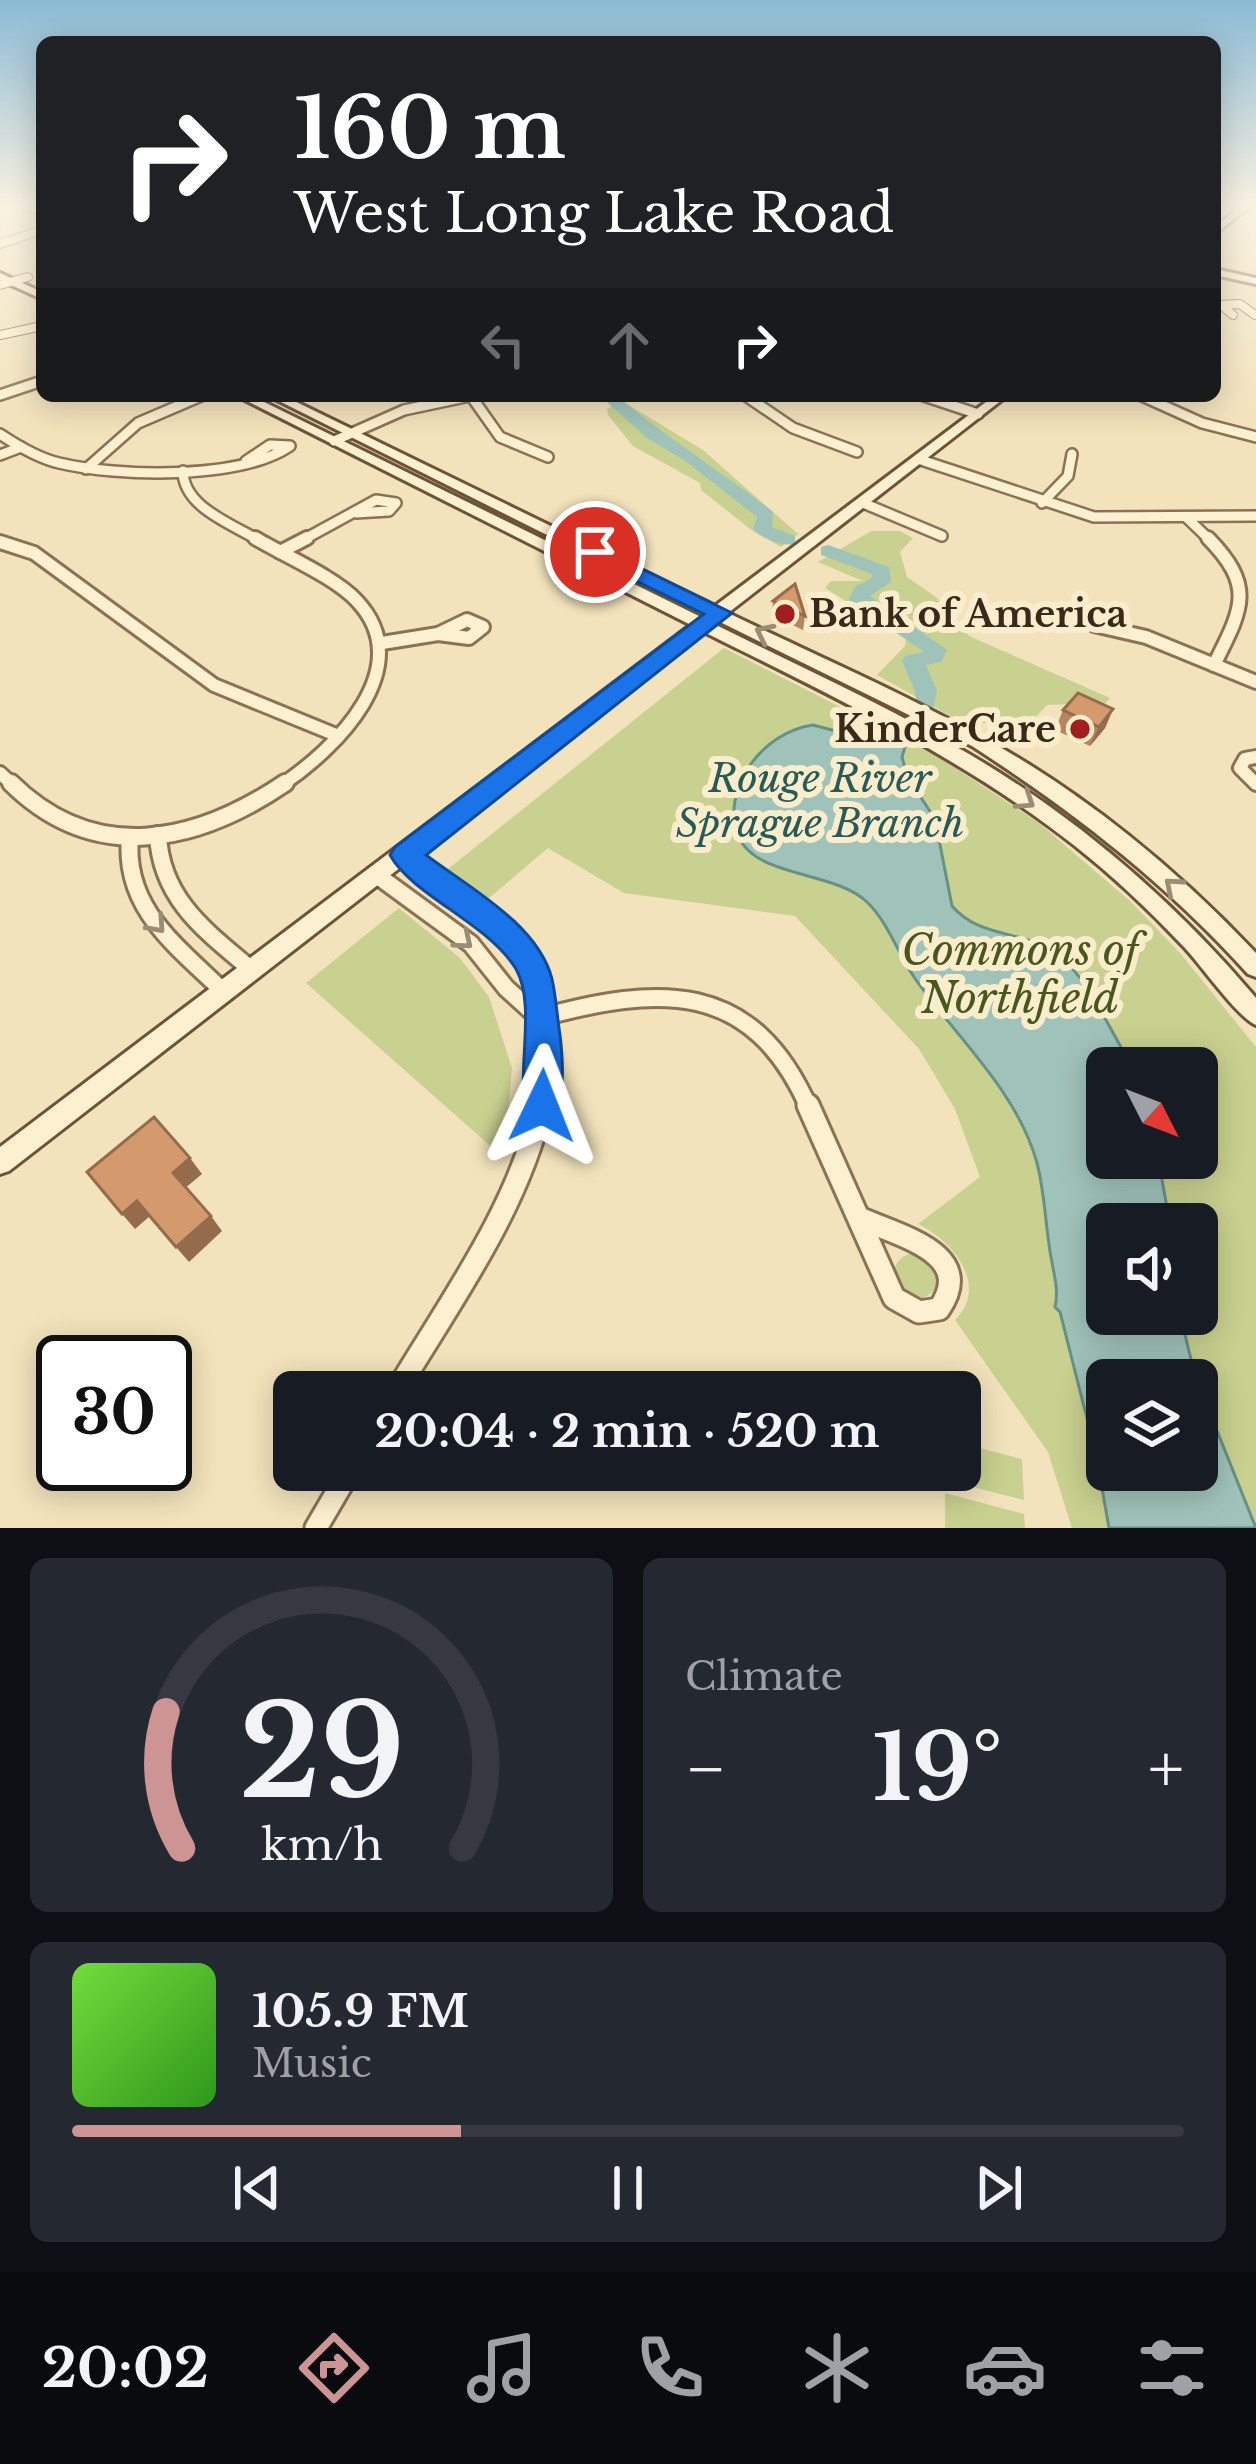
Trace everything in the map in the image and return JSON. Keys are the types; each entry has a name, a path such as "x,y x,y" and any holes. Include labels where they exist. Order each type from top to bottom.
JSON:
{"main road":[{"path":"6,284 36,294"},
{"path":"255,402 966,760 1073,834 1185,933 1256,1015"},
{"path":"287,402 978,742 1069,799 1186,896 1256,968"},
{"path":"0,1162 993,402"},
{"path":"568,558 595,552"},
{"path":"594,571 624,566"},
{"path":"841,694 856,694 864,683"},
{"path":"876,711 884,701 901,701"}],"street":[{"path":"1233,315 1221,304 1240,304 1256,315"},
{"path":"1221,317 1256,315"},
{"path":"0,335 36,325"},
{"path":"0,395 36,383"},
{"path":"86,469 138,423 187,402"},
{"path":"334,441 404,410 442,402"},
{"path":"475,402 500,437 548,457"},
{"path":"754,402 784,423 857,452"},
{"path":"947,402 981,411"},
{"path":"961,402 981,411"},
{"path":"1155,402 1202,423 1256,436"},
{"path":"0,434 50,461 86,469 183,471 246,461"},
{"path":"0,455 21,447"},
{"path":"1042,503 1068,476 1072,454"},
{"path":"918,460 1042,503 1108,519 1256,516"},
{"path":"0,773 56,821 96,835 158,835 207,824 284,785 336,735 374,689 382,643 375,620 355,598 190,497 183,471"},
{"path":"863,503 942,536"},
{"path":"280,552 356,513"},
{"path":"1186,517 1236,566 1250,589 1246,620 1214,665"},
{"path":"0,542 34,554 222,689 336,735"},
{"path":"1094,625 1146,638 1256,682"},
{"path":"382,643 438,634"},
{"path":"1256,757 1245,758 1240,768 1256,784"},
{"path":"158,835 157,858 169,891 254,971"},
{"path":"130,837 128,871 140,906 226,993"},
{"path":"405,855 520,950 535,976 545,1078 529,1155 408,1371"},
{"path":"378,876 471,944 538,1018"},
{"path":"538,1018 590,1002 657,992 698,1000 740,1019 790,1070 862,1219 894,1298 919,1312 939,1309 950,1291 943,1259 926,1245 862,1219"},
{"path":"316,1528 338,1491"}],"green space":[{"path":"624,402 703,450 798,534 781,547 754,532 701,490 700,483 633,446 607,409"},
{"path":"871,531 900,531 913,538 900,552 907,577 936,597 969,636 1110,698 1098,711 1072,704 1047,705 1030,723 963,723 877,675 905,646 906,639 825,588 831,581 863,581 818,562"},
{"name":"Commons of Northfield","path":"724,648 937,756 1039,823 1131,902 1180,953 1256,1047 1256,1528 1072,1528 1048,1452 955,1320 969,1292 962,1265 943,1241 918,1224 980,1177 955,1109 919,1049 795,916 624,893 548,848 488,899 448,869"},
{"path":"399,908 460,958 489,997 512,1068 504,1158 306,983"},
{"path":"916,1253 932,1260 939,1276 932,1292 916,1299 900,1292 893,1276 900,1260"},
{"path":"981,1448 1022,1459 1024,1500 981,1489"},
{"path":"945,1493 1024,1514 1025,1528 945,1528"}],"water":[{"name":"Rouge River Sprague Branch","path":"813,725 866,739 888,731 907,740 902,757 907,776 935,819 952,906 973,923 1035,942 1059,955 1083,982 1121,1047 1086,1047 1086,1179 1162,1179 1166,1203 1086,1203 1086,1335 1185,1335 1191,1359 1086,1359 1086,1415 1055,1307 1056,1284 1039,1173 1015,1112 916,980 867,902 836,884 761,860 739,837 734,819 740,783 762,751 794,730"},
{"name":"Rouge River Sprague Branch","path":"1218,1433 1256,1528 1109,1528 1102,1491 1218,1491"}],"building":[{"path":"795,584 805,616 773,601"},
{"path":"1078,693 1113,709 1099,727 1063,710"},
{"path":"154,1117 190,1158 173,1173 211,1216 176,1247 137,1201 122,1214 87,1172"}],"waterway":[{"path":"615,402 767,516 762,529 788,540"},
{"path":"828,551 882,571 881,582 863,590 859,598 936,650 933,657 913,661 926,691 925,703"}],"place":[{"name":"Bank of America","path":"785,614"},
{"name":"KinderCare","path":"1080,729"}],"route":[{"path":"542,1106 544,1046 535,976 528,960 496,926 405,855 721,613 595,552"}]}
